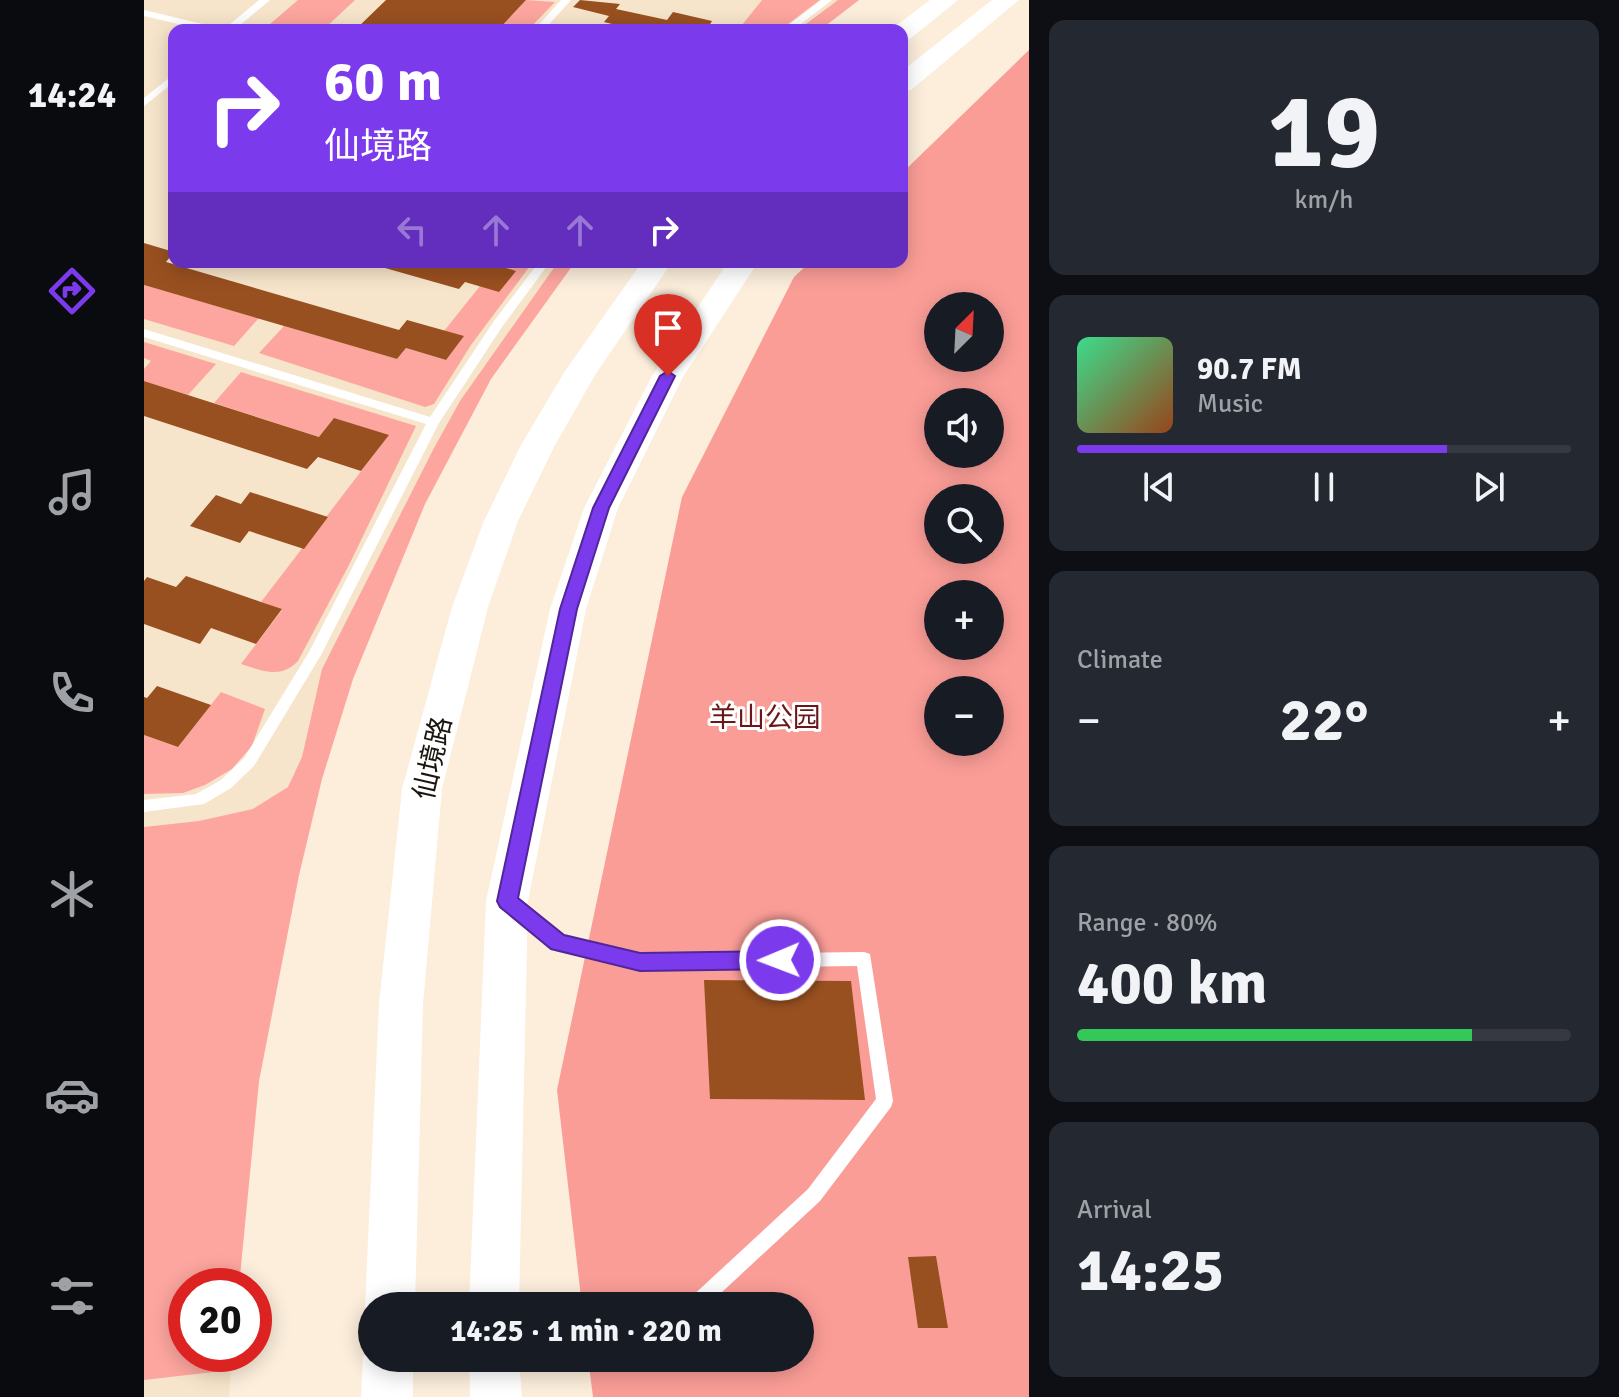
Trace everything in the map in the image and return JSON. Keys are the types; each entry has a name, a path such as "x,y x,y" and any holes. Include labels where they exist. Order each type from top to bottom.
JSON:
{"main road":[{"path":"908,28 946,0"},
{"path":"908,79 1007,0"},
{"name":"仙境路","path":"391,1292 401,1004 422,789 470,607 501,521 538,445 581,371 653,268"},
{"path":"494,1292 507,901 568,609 601,508 668,376 739,268"},
{"path":"387,1397 388,1372"},
{"path":"495,1372 496,1397"}],"lane":[{"path":"235,24 265,0"},
{"path":"544,24 566,0"},
{"path":"795,24 827,0"},
{"path":"144,13 191,24"},
{"path":"144,103 168,82"},
{"path":"144,806 165,807 199,800 226,784 249,762 314,655 433,422 498,324 540,268"},
{"path":"144,333 433,422"},
{"path":"507,901 559,943 640,962 864,959 885,1101 814,1195 709,1292"}],"shaded area":[{"path":"144,0 859,0 828,24 168,24 168,268 571,268 491,379 425,504 353,679 322,779 299,875 259,1081 241,1268 168,1268 168,1372 231,1372 229,1397 144,1397"},
{"path":"298,0 355,0 329,24 270,24"},
{"path":"526,0 555,2 534,24 504,24"},
{"path":"762,0 820,0 788,24 743,24"},
{"path":"838,0 859,0 828,24 806,24"},
{"path":"506,268 529,268 471,345 434,404 425,407 259,353 284,326 397,359 406,348 446,360 444,331 480,286 515,271"},
{"path":"554,268 571,268 491,379 425,504 353,679 322,779 299,875 259,1081 241,1268 168,1268 168,1372 214,1372 144,1380 144,827 199,821 253,809 288,787 302,757 322,669 460,401"},
{"path":"144,285 259,318 234,346 144,319"},
{"path":"144,342 216,364 188,395 144,381 144,369 151,361 144,358"},
{"path":"241,372 416,426 350,563 298,661 278,672 241,664 282,610 261,602 388,436 319,437 214,403"},
{"path":"221,692 265,709 252,746 232,769 205,785 183,793 144,794 144,735 178,747"}],"green space":[{"name":"羊山公园","path":"1029,50 1029,1397 593,1397 590,1372 814,1372 814,1292 580,1292 557,1090 682,497 794,277 804,268 908,268 908,167"}],"building":[{"path":"386,0 526,0 504,24 361,24"},
{"path":"580,0 620,4 616,9 667,20 673,12 712,21 710,24 612,24 604,22 609,16 573,7"},
{"path":"144,243 168,250 168,268 187,268 399,330 407,320 464,336 446,360 406,348 397,359 144,285"},
{"path":"385,268 506,268 516,271 499,292 465,282 459,289"},
{"path":"144,381 319,437 334,418 389,435 361,471 318,457 307,469 144,416"},
{"path":"250,492 328,517 304,549 249,531 240,543 190,526 216,495 241,504"},
{"path":"186,576 282,609 256,644 211,628 200,644 144,624 144,581 147,577 176,587"},
{"path":"157,686 211,705 178,747 144,735 144,697 147,698"},
{"path":"704,980 851,981 865,1100 710,1099"},
{"path":"936,1256 948,1328 918,1328 908,1257"}],"route":[{"path":"668,376 601,508 568,609 507,901 559,943 640,962 780,960"}]}
